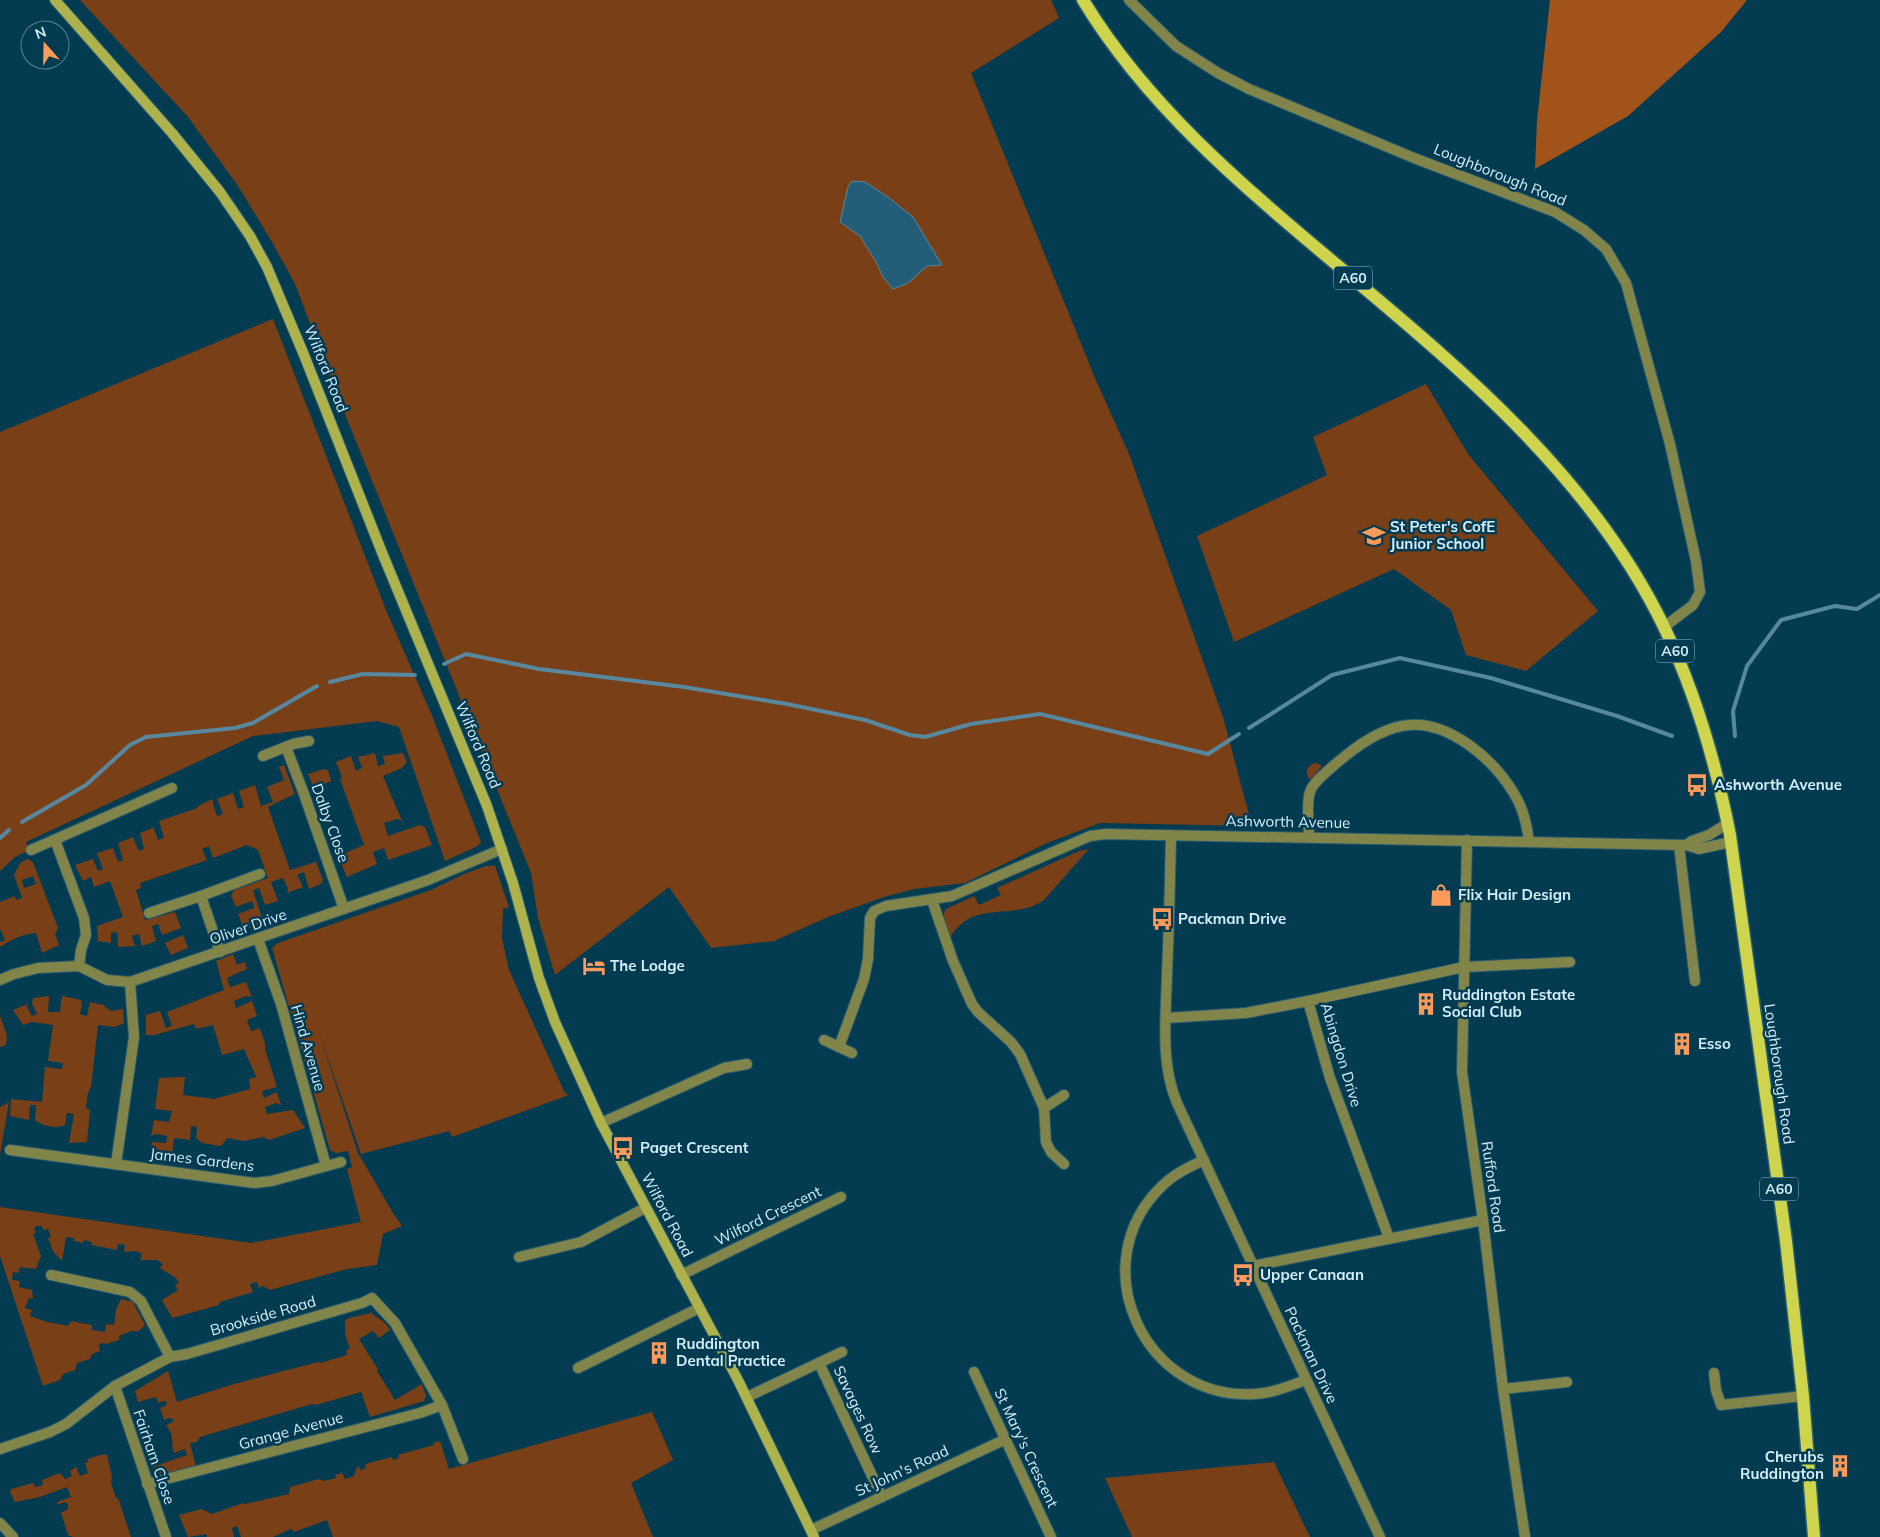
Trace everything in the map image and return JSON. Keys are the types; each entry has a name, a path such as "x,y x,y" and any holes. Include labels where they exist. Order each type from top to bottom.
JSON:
{"main road":[{"name":"Wilford Road","path":"55,0 172,133 220,192 250,236 268,267 383,555 487,806 502,849 549,1008 601,1123 747,1397 813,1534"},
{"name":"Loughborough Road","path":"1083,0 1150,91 1193,138 1253,195 1424,338 1524,432 1570,482 1608,534 1641,585 1664,627 1682,666 1702,726 1718,776 1728,823 1786,1241 1803,1396 1814,1537"}],"street":[{"name":"Loughborough Road","path":"1129,0 1176,46 1218,73 1414,158 1555,212 1584,230 1606,249 1626,283 1670,444 1696,561 1700,592 1693,605 1686,612 1664,627"},
{"path":"1309,837 1309,793 1321,778 1350,752 1368,741 1396,728 1418,725 1450,734 1465,742 1484,757 1503,778 1516,798 1527,825 1529,842"},
{"path":"263,756 309,741"},
{"name":"Dalby Close","path":"286,747 344,909"},
{"path":"31,850 172,788"},
{"name":"Ashworth Avenue","path":"1682,845 1709,835 1728,823"},
{"name":"Ashworth Avenue","path":"839,1046 864,979 868,959 870,918 874,911 886,906 952,896 1077,840 1090,836 1106,834 1467,840 1682,845 1699,849 1731,842"},
{"name":"Packman Drive","path":"1171,836 1166,1018 1167,1068 1170,1084 1177,1103 1380,1537"},
{"path":"55,840 84,918 86,935 81,950 79,966"},
{"name":"Rufford Road","path":"1467,840 1462,1072 1503,1389 1525,1537"},
{"path":"1682,845 1695,981"},
{"name":"Oliver Drive","path":"0,980 14,974 38,968 79,966 108,980 130,982 428,880 502,849"},
{"path":"149,913 260,874"},
{"path":"201,896 220,952"},
{"path":"932,900 950,956 975,1008 1018,1050 1044,1108 1046,1142 1051,1152 1064,1164"},
{"name":"Hind Avenue","path":"258,939 281,1004 326,1166"},
{"name":"Abingdon Drive","path":"1390,1238 1330,1078 1308,1001 1464,966 1570,962"},
{"path":"116,1164 134,1037 130,982"},
{"path":"1166,1018 1246,1013 1308,1001"},
{"path":"824,1040 852,1053"},
{"path":"601,1123 724,1068 747,1064"},
{"path":"1044,1108 1064,1095"},
{"name":"James Gardens","path":"10,1150 254,1183 272,1181 341,1162"},
{"path":"1204,1160 1182,1171 1163,1185 1145,1207 1134,1228 1128,1246 1125,1273 1128,1300 1138,1326 1162,1360 1178,1374 1200,1385 1234,1393 1253,1394 1272,1392 1306,1380"},
{"name":"Wilford Crescent","path":"682,1274 841,1197"},
{"path":"519,1257 581,1242 646,1208"},
{"path":"1253,1266 1482,1220"},
{"path":"51,1275 130,1292 136,1296 141,1301 170,1357"},
{"name":"Brookside Road","path":"0,1449 50,1432 66,1424 115,1386 170,1357 187,1354 362,1303 372,1298 395,1323 442,1405 463,1459"},
{"path":"578,1368 699,1308"},
{"path":"747,1397 842,1352"},
{"name":"Savages Row","path":"819,1363 882,1497"},
{"name":"St Mary's Crescent","path":"974,1372 1051,1537"},
{"path":"1714,1372 1716,1390 1721,1405 1803,1396"},
{"path":"1503,1389 1566,1382"},
{"name":"Fairham Close","path":"115,1386 166,1537"},
{"name":"Grange Avenue","path":"147,1484 420,1413 442,1405"},
{"name":"St John's Road","path":"813,1534 882,1497 1006,1439"},
{"path":"0,1523 13,1537"}],"shaded area":[{"path":"80,0 1051,0 1059,18 971,73 1095,378 1129,454 1223,717 1252,826 1100,823 1047,843 965,883 914,889 884,897 828,917 774,941 711,948 669,887 555,975 538,918 531,873 340,402 295,284 238,186 188,117"},
{"path":"1550,0 1747,0 1721,32 1628,116 1535,169 1537,121"},
{"path":"273,319 386,610 433,718 481,842 478,846 445,861 399,727 377,721 253,736 26,842 28,847 26,848 29,850 15,857 0,871 0,432"},
{"path":"1426,384 1468,454 1598,611 1526,671 1466,655 1451,610 1394,569 1234,642 1197,536 1327,475 1313,437"},
{"path":"375,753 378,766 385,764 382,753 384,756 403,753 407,762 402,768 383,776 402,821 397,819 384,823 388,836 420,825 425,827 432,845 388,860 384,848 373,852 377,864 347,877 338,856 364,845 340,779 342,777 336,762 351,756 356,771 362,768 358,757"},
{"path":"1317,763 1322,766 1310,780 1307,771 1311,765"},
{"path":"284,765 295,794 268,807 290,870 316,862 323,880 321,884 309,889 304,872 297,875 303,887 287,893 288,889 283,878 271,882 278,901 265,905 259,888 253,890 262,918 260,924 244,930 238,914 254,908 252,901 236,907 231,896 234,890 268,878 258,850 247,845 213,858 209,846 202,849 207,860 140,883 141,888 136,890 145,920 175,912 181,928 162,935 158,924 152,926 156,941 142,946 139,934 132,936 135,946 118,947 117,932 111,933 111,943 98,941 97,926 123,917 110,881 94,887 91,877 83,881 75,865 93,859 98,871 103,869 97,853 113,848 118,862 123,860 118,843 133,837 139,851 144,849 140,833 155,827 158,840 164,838 159,821 195,809 213,799 217,816 223,814 217,799 233,793 238,809 244,807 239,791 255,785 261,806 273,802 267,787 284,780 279,767"},
{"path":"324,769 328,770 331,781 314,789 308,774"},
{"path":"1089,849 1044,900 1019,910 994,912 970,918 959,926 950,938 944,919 946,909 974,896 979,905 1001,895 997,888 1079,851"},
{"path":"28,859 33,862 58,928 55,934 59,945 42,953 36,933 17,938 0,947 0,942 5,940 0,929 0,902 15,896 16,900 22,898 14,875 20,863","holes":["33,876 36,884 24,888 22,880"]},
{"path":"486,866 495,866 509,907 503,909 502,938 509,970 565,1093 569,1095 452,1137 449,1131 361,1154 319,1032 358,1153 402,1226 383,1234 377,1265 347,1269 270,1290 263,1286 259,1288 257,1282 250,1284 253,1292 220,1302 219,1305 172,1318 162,1300 178,1290 175,1285 179,1283 176,1278 160,1268 163,1264 157,1260 140,1260 142,1254 136,1251 124,1252 125,1245 118,1244 117,1250 91,1245 92,1242 84,1240 83,1243 74,1241 74,1238 66,1237 62,1261 53,1251 48,1238 51,1237 48,1229 43,1230 42,1226 37,1226 34,1228 36,1233 33,1234 41,1256 36,1269 20,1267 18,1273 13,1272 12,1280 20,1281 19,1287 32,1290 33,1299 29,1298 25,1308 32,1310 30,1316 68,1326 71,1321 92,1325 92,1330 105,1332 106,1324 114,1325 116,1310 121,1299 133,1302 145,1325 139,1331 131,1331 119,1336 119,1340 107,1344 99,1344 100,1351 92,1354 90,1359 77,1363 75,1370 63,1374 60,1380 43,1386 0,1256 0,1207 251,1243 361,1222 347,1169 352,1167 348,1151 336,1153 330,1150 272,948 278,943 431,890"},
{"path":"183,935 188,948 171,955 165,943"},
{"path":"233,954 237,965 245,962 247,969 227,978 230,987 246,982 252,997 246,996 234,1001 236,1008 252,1001 257,1016 247,1020 251,1031 261,1028 265,1049 277,1087 262,1091 264,1098 277,1092 281,1105 276,1103 265,1107 267,1114 293,1110 305,1128 269,1140 264,1137 244,1141 227,1138 221,1146 202,1143 196,1138 197,1127 191,1126 190,1140 174,1138 172,1154 151,1153 152,1142 166,1143 167,1136 156,1134 151,1136 154,1120 169,1122 172,1111 155,1109 159,1078 185,1077 183,1095 214,1099 250,1089 249,1079 256,1077 244,1049 222,1055 213,1025 196,1029 194,1024 154,1035 146,1035 146,1015 160,1011 166,1028 172,1026 167,1012 224,990 216,961"},
{"path":"49,996 48,1012 60,1012 63,996 81,1000 80,1014 87,1016 90,1002 103,1005 111,1011 123,1009 124,1023 115,1027 98,1025 91,1087 88,1093 86,1108 90,1110 87,1142 69,1143 74,1114 67,1113 65,1125 58,1127 45,1125 35,1120 36,1105 30,1105 29,1120 10,1116 11,1099 42,1102 45,1067 62,1069 63,1063 48,1061 53,1025 32,1022 23,1025 13,1010 28,1004 27,1007 32,1016 37,1014 32,1004 33,998"},
{"path":"0,1016 7,1035 6,1045 0,1047"},
{"path":"9,1102 0,1155 0,1106"},
{"path":"371,1313 385,1323 390,1330 379,1338 373,1331 359,1339 378,1369 377,1371 395,1400 422,1384 426,1396 424,1401 370,1417 361,1392 316,1405 312,1404 200,1437 197,1442 190,1443 196,1467 169,1473 156,1473 153,1467 187,1455 185,1449 174,1453 172,1437 166,1425 173,1422 173,1419 164,1420 160,1408 165,1406 167,1402 158,1403 156,1397 138,1402 135,1391 168,1371 177,1402 234,1384 347,1355 346,1350 350,1349 345,1334 345,1320"},
{"path":"652,1412 673,1460 631,1483 653,1537 333,1537 327,1520 294,1532 291,1529 273,1537 241,1537 237,1526 232,1528 234,1537 207,1537 206,1534 188,1537 179,1515 202,1509 212,1514 243,1503 289,1494 290,1487 319,1479 324,1481 336,1478 335,1475 342,1473 345,1479 354,1476 359,1466 360,1470 366,1468 365,1464 392,1457 393,1460 399,1458 398,1455 434,1445 433,1443 440,1441 449,1469"},
{"path":"107,1455 112,1477 111,1483 131,1537 73,1537 68,1535 61,1513 68,1509 68,1504 64,1502 58,1505 57,1502 71,1497 67,1487 40,1497 15,1502 10,1492 11,1489 33,1483 35,1487 43,1485 42,1480 60,1473 65,1479 72,1476 70,1471 76,1467 80,1476 88,1473 85,1463 88,1462 88,1459"},
{"path":"1274,1462 1310,1537 1132,1537 1105,1478"}],"water":[{"path":"852,181 865,182 913,217 942,265 927,266 908,283 893,289 883,277 860,236 840,222 848,187"}],"waterway":[{"path":"1735,736 1733,711 1747,666 1781,620 1835,606 1857,609 1880,595"},
{"path":"444,664 466,654 539,669 684,687 787,704 865,720 910,735 925,737 971,724 1040,714 1208,754 1239,734"},
{"path":"1249,728 1332,675 1400,658 1491,678 1617,716 1672,736"},
{"path":"330,682 363,674 415,675"},
{"path":"22,822 86,785 130,745 146,737 235,728 253,723 317,686"},
{"path":"0,838 9,830"}],"place":[{"name":"St Peter's CofE Junior School","path":"1374,536"},
{"name":"Ashworth Avenue","path":"1697,785"},
{"name":"Flix Hair Design","path":"1441,895"},
{"name":"Packman Drive","path":"1162,919"},
{"name":"The Lodge","path":"594,966"},
{"name":"Ruddington Estate Social Club","path":"1426,1004"},
{"name":"Esso","path":"1682,1044"},
{"name":"Paget Crescent","path":"623,1148"},
{"name":"Upper Canaan","path":"1243,1275"},
{"name":"Ruddington Dental Practice","path":"659,1353"},
{"name":"Cherubs Ruddington","path":"1840,1466"}]}
